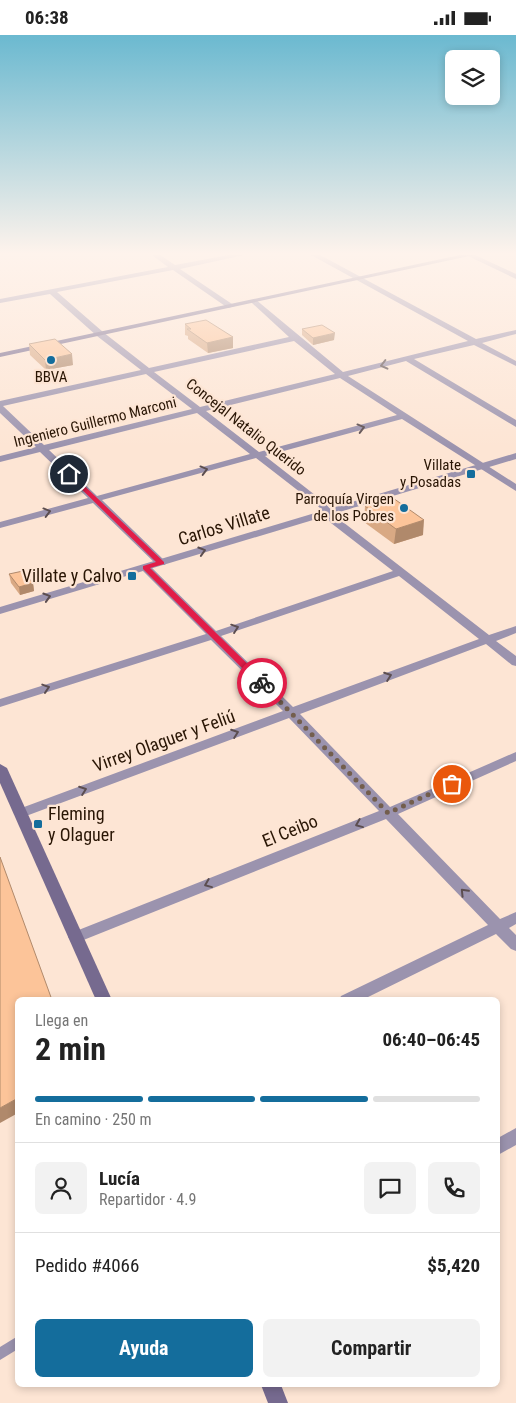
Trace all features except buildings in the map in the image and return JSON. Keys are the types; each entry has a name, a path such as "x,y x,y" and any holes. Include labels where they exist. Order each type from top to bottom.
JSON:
{"main road":[{"path":"0,355 171,319"},
{"path":"0,768 103,997"},
{"path":"271,1387 278,1403"}],"street":[{"name":"Concejal Natalio Querido","path":"83,319 321,504 328,513 400,572 516,662"},
{"path":"275,319 295,338 341,375 402,417 516,488"},
{"path":"433,319 516,364"},
{"name":"Ingeniero Guillermo Marconi","path":"0,459 516,332"},
{"path":"0,403 295,338"},
{"path":"408,359 516,424"},
{"path":"0,408 161,563"},
{"path":"0,525 402,417"},
{"name":"Carlos Villate","path":"0,611 516,456"},
{"path":"146,568 291,712 516,945"},
{"path":"0,703 214,635 400,572"},
{"name":"Virrey Olaguer y Feliú","path":"21,813 516,629"},
{"name":"El Ceibo","path":"76,937 388,813 516,756"},
{"path":"353,997 516,919"},
{"path":"500,1146 516,1136"}],"lane":[{"path":"0,1354 15,1344"}],"way so far":[{"path":"262,683 388,813 452,784"}],"place":[{"name":"BBVA","path":"51,360"},
{"name":"Villate y Posadas","path":"471,474"},
{"name":"Parroquía Virgen de los Pobres","path":"404,508"},
{"name":"Villate y Calvo","path":"132,576"},
{"name":"Fleming y Olaguer","path":"38,824"}],"route":[{"path":"69,474 161,563 146,568 262,683"}]}
